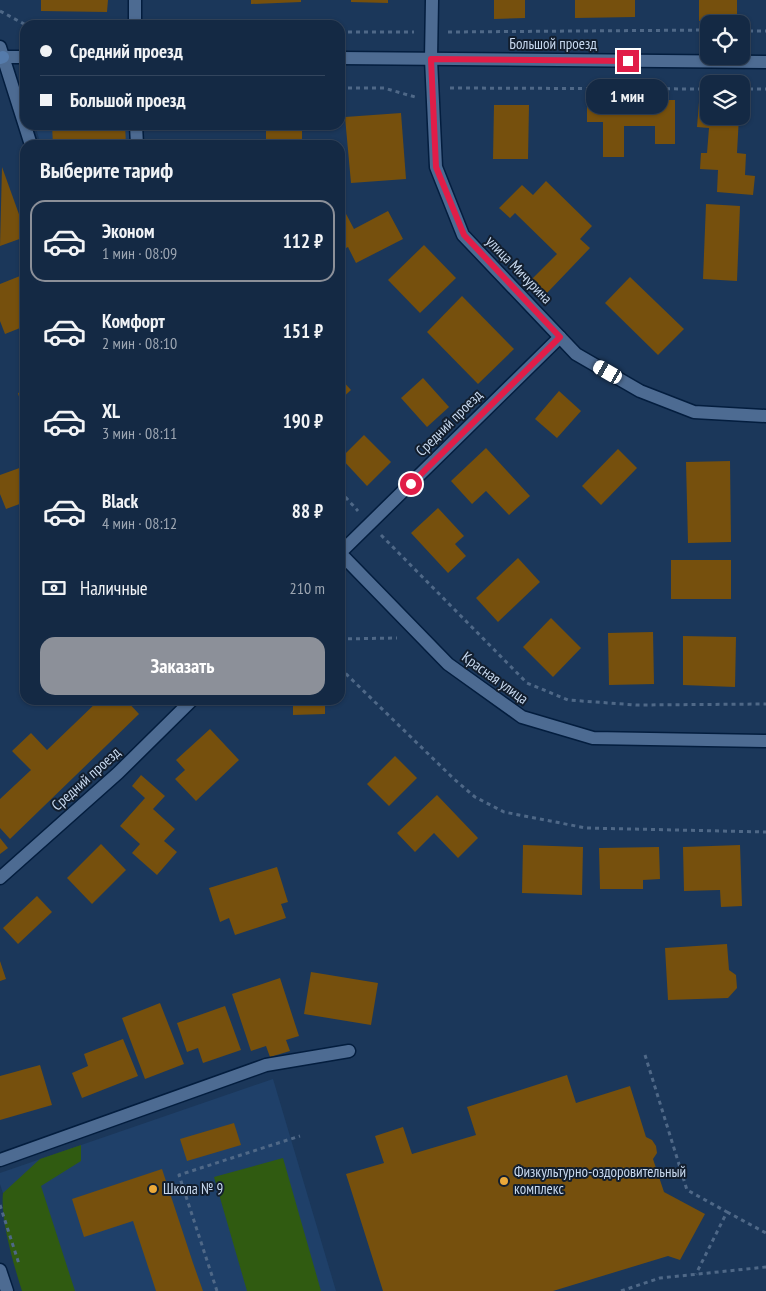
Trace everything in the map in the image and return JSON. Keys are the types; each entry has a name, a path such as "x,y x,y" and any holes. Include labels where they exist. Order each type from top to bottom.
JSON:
{"street":[{"path":"135,0 135,20"},
{"name":"улица Мичурина","path":"432,0 431,59 436,167 464,235 576,354 640,391 694,412 766,416"},
{"path":"20,56 1,54 20,112"},
{"name":"Большой проезд","path":"345,58 766,62"},
{"name":"Средний проезд","path":"345,548 560,337"},
{"name":"Красная улица","path":"345,558 448,664 500,704 522,718 593,738 766,741"},
{"name":"Средний проезд","path":"0,878 118,773 187,705"},
{"path":"0,1160 266,1066 349,1052"},
{"path":"0,1270 7,1291"}],"path":[{"path":"0,11 20,22"},
{"path":"345,32 700,30"},
{"path":"750,31 766,31"},
{"path":"345,88 384,88 413,98 446,88 700,89"},
{"path":"750,89 766,89"},
{"path":"345,496 527,683 568,700 636,705 766,704"},
{"path":"345,639 423,638"},
{"path":"345,673 454,779 475,797 504,812 586,828 766,832"},
{"path":"645,1055 687,1190 766,1233"},
{"path":"217,1291 179,1175 300,1136"},
{"path":"0,1205 19,1265"},
{"path":"696,1274 727,1212"},
{"path":"621,1291 660,1278 766,1267"}],"shaded area":[{"path":"36,130 130,130 130,140 40,140"},
{"name":"Школа № 9","path":"273,1079 336,1291 34,1291 0,1184 0,1173"}],"green space":[{"path":"81,1145 81,1161 41,1186 75,1291 22,1291 6,1228 3,1193 40,1159"},
{"path":"283,1158 321,1291 247,1291 214,1177"}],"building":[{"path":"41,0 108,0 107,12 41,11"},
{"path":"251,0 301,0 301,2 251,4"},
{"path":"351,0 388,0 388,3 351,2"},
{"path":"494,0 525,0 525,18 494,19"},
{"path":"575,0 635,0 635,17 575,18"},
{"path":"699,0 737,0 737,15 700,15 699,21"},
{"path":"675,100 675,144 655,144 655,126 624,126 624,157 603,157 603,122 587,122 587,101"},
{"path":"699,102 700,125 739,125 737,153 746,154 745,175 755,176 753,195 717,192 718,170 700,169 701,153 707,153 709,128 697,127"},
{"path":"494,105 529,105 528,159 493,159"},
{"path":"401,113 406,179 351,183 345,117"},
{"path":"52,130 125,130 126,140 53,140"},
{"path":"266,130 302,130 302,140 266,140"},
{"path":"2,167 20,217 20,239 0,246"},
{"path":"546,181 592,226 580,239 590,248 547,293 532,279 557,254 515,213 510,218 499,208 522,185 533,195"},
{"path":"706,204 740,206 737,281 703,279"},
{"path":"388,211 403,239 356,263 348,247 345,248 345,212 354,229"},
{"path":"424,245 456,278 420,313 388,280"},
{"path":"20,276 20,328 5,334 0,321 0,284"},
{"path":"630,277 684,329 658,355 605,303"},
{"path":"462,296 514,349 478,384 427,332"},
{"path":"423,378 449,407 427,427 401,398"},
{"path":"345,383 351,390 345,395"},
{"path":"559,391 581,411 557,438 535,419"},
{"path":"364,435 391,462 367,486 345,462 345,454"},
{"path":"486,448 530,496 509,515 486,491 472,504 451,481"},
{"path":"618,449 637,468 601,505 582,486"},
{"path":"730,461 731,542 688,543 686,462"},
{"path":"20,468 20,504 6,509 0,494 0,475"},
{"path":"438,508 464,536 455,544 466,556 448,573 411,533"},
{"path":"518,558 540,582 498,622 476,598"},
{"path":"671,560 731,560 731,599 671,599"},
{"path":"551,618 581,648 553,677 523,647"},
{"path":"653,632 654,684 609,685 608,633"},
{"path":"683,636 736,637 735,687 683,685"},
{"path":"94,705 131,705 139,714 10,839 0,828 0,799 31,770 12,751 31,733 47,750"},
{"path":"293,705 325,705 325,714 293,715"},
{"path":"210,729 239,760 196,801 175,779 185,770 176,760"},
{"path":"395,756 417,778 389,806 367,784"},
{"path":"141,775 165,796 153,809 175,829 164,841 177,852 157,875 132,853 140,844 120,826 145,798 132,786"},
{"path":"437,795 478,838 458,858 434,833 415,852 397,833"},
{"path":"0,838 8,848 0,854"},
{"path":"101,844 126,870 92,904 67,878"},
{"path":"523,845 583,847 582,895 522,893"},
{"path":"740,845 742,906 721,907 720,890 684,891 683,847"},
{"path":"659,847 660,879 643,880 643,889 600,889 599,848"},
{"path":"277,867 288,902 281,904 286,918 235,935 229,918 220,922 209,888"},
{"path":"37,896 52,912 18,944 3,928"},
{"path":"727,944 729,970 736,975 737,988 728,998 668,1000 665,948"},
{"path":"0,961 6,979 0,981"},
{"path":"311,972 378,983 371,1025 304,1014"},
{"path":"280,978 299,1036 286,1040 290,1051 270,1057 266,1046 251,1051 232,994"},
{"path":"160,1003 184,1064 145,1079 122,1018"},
{"path":"225,1006 241,1050 203,1063 198,1048 187,1052 177,1023"},
{"path":"123,1039 138,1076 82,1098 72,1073 88,1066 84,1054"},
{"path":"40,1065 52,1105 0,1120 0,1076"},
{"name":"Физкультурно-оздоровительный комплекс","path":"567,1075 576,1103 630,1086 646,1137 652,1140 656,1146 657,1153 653,1159 664,1192 705,1214 680,1260 668,1256 553,1291 383,1291 346,1174 384,1163 375,1136 403,1127 412,1154 476,1135 467,1107"},
{"path":"234,1123 241,1145 187,1161 180,1139"},
{"path":"162,1169 203,1291 156,1291 133,1221 84,1237 72,1199"}],"place":[{"name":"Физкультурно-оздоровительный комплекс","path":"504,1181"},
{"name":"Школа № 9","path":"153,1189"}],"route":[{"path":"411,484 560,337 464,235 436,167 431,59 628,61"}]}
